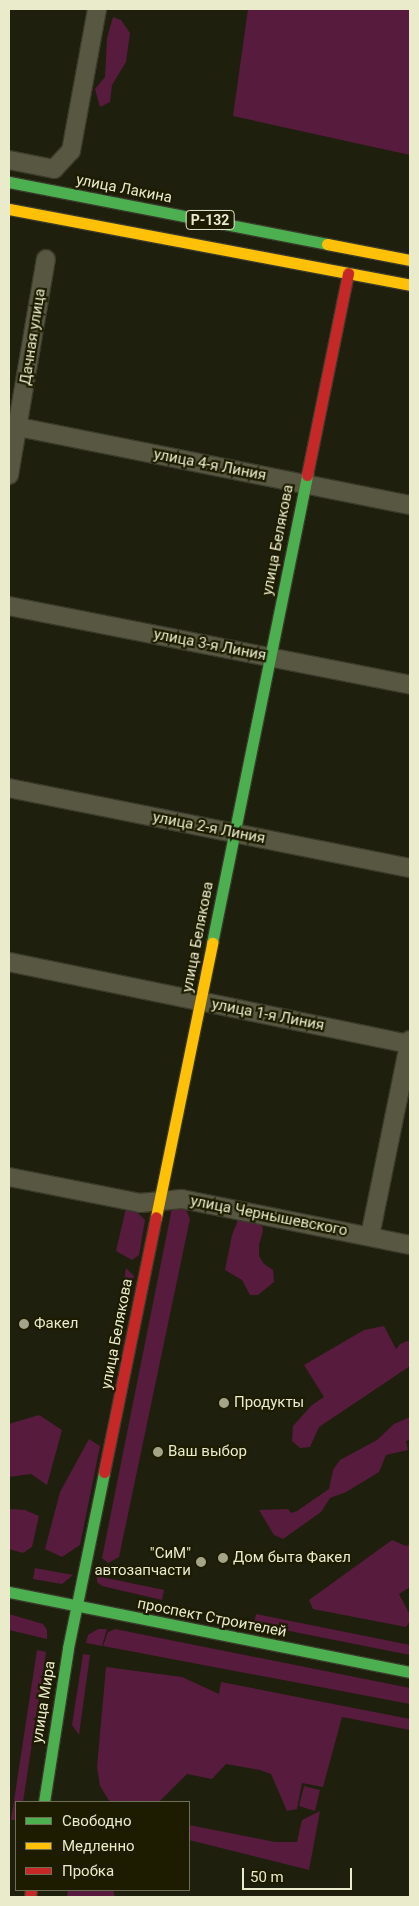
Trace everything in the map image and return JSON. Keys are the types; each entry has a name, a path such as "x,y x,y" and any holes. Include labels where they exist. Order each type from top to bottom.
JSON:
{"main road":[{"name":"улица Лакина","path":"9,182 410,260"},
{"name":"Р-132","path":"9,209 410,285"},
{"name":"улица Белякова","path":"77,1607 348,273"},
{"name":"проспект Строителей","path":"9,1592 410,1672"},
{"name":"улица Мира","path":"44,1801 68,1648 77,1607"}],"street":[{"path":"9,160 54,168 71,151 97,9"},
{"name":"Дачная улица","path":"9,475 13,425 46,259"},
{"name":"улица 4-я Линия","path":"13,425 410,505"},
{"name":"улица 3-я Линия","path":"9,606 410,685"},
{"name":"улица 2-я Линия","path":"9,788 410,868"},
{"name":"улица 1-я Линия","path":"9,962 410,1042"},
{"path":"370,1236 410,1042"},
{"name":"улица Чернышевского","path":"9,1177 140,1203 182,1199 410,1245"}],"shaded area":[{"path":"248,9 410,9 410,155 233,116"},
{"path":"113,17 121,20 130,33 126,62 112,85 110,102 100,107 95,89 105,77 107,38"},
{"path":"184,1205 190,1219 119,1557 108,1563 102,1558 172,1208"},
{"path":"126,1208 136,1211 145,1220 139,1255 132,1260 116,1251"},
{"path":"247,1218 262,1226 259,1256 264,1264 273,1270 274,1282 258,1295 250,1295 242,1280 225,1270 232,1235 238,1220"},
{"path":"126,1268 134,1276 124,1313 119,1314"},
{"path":"384,1326 396,1349 400,1344 410,1340 410,1366 319,1427 310,1447 300,1448 292,1441 293,1426 312,1405 324,1397 304,1365 364,1330"},
{"path":"39,1415 62,1430 47,1485 31,1474 9,1477 9,1424"},
{"path":"410,1417 410,1440 406,1441 408,1450 386,1455 379,1472 346,1492 330,1498 321,1512 283,1539 274,1535 259,1510 288,1509 291,1513 297,1511 329,1489 333,1470 340,1460 377,1440 394,1424"},
{"path":"89,1439 100,1446 80,1545 62,1557 45,1549 60,1492"},
{"path":"9,1509 25,1510 39,1516 32,1547 23,1553 9,1549"},
{"path":"392,1540 406,1546 410,1544 410,1587 399,1594 410,1615 410,1621 406,1627 313,1609 309,1600"},
{"path":"35,1568 73,1575 62,1584 33,1579"},
{"path":"97,1576 164,1590 162,1600 102,1586 97,1582"},
{"path":"9,1614 43,1624 47,1630 47,1639 9,1630"},
{"path":"256,1614 410,1645 410,1655 254,1624"},
{"path":"98,1629 107,1629 102,1646 86,1643 88,1635"},
{"path":"115,1629 410,1688 410,1704 103,1646 108,1632"},
{"path":"37,1650 46,1652 23,1801 15,1801 15,1820 11,1820"},
{"path":"83,1654 90,1655 79,1735 72,1725"},
{"path":"106,1667 182,1677 219,1694 221,1682 410,1719 410,1730 342,1717 323,1787 302,1783 297,1809 287,1811 271,1774 260,1770 226,1764 212,1779 187,1774 160,1801 109,1801 100,1786 97,1767"},
{"path":"304,1786 320,1790 315,1811 299,1806"},
{"path":"320,1811 309,1870 190,1840 190,1825 275,1842 297,1842 302,1820"},
{"path":"68,1891 113,1891 115,1897 67,1897"}],"traffic: fast":[{"path":"9,182 327,244"},
{"path":"212,943 307,475"},
{"path":"44,1801 68,1648 104,1472"},
{"path":"9,1592 410,1672"}],"traffic: slow":[{"path":"9,209 410,285"},
{"path":"327,244 410,260"},
{"path":"156,1217 212,943"}],"traffic: jam":[{"path":"307,475 348,273"},
{"path":"104,1472 156,1217"},
{"path":"30,1897 31,1891"}],"place":[{"name":"Факел","path":"24,1324"},
{"name":"Продукты","path":"224,1403"},
{"name":"Ваш выбор","path":"158,1452"},
{"name":"Дом быта Факел","path":"223,1558"},
{"name":"\"СиМ\" автозапчасти","path":"201,1562"}]}
